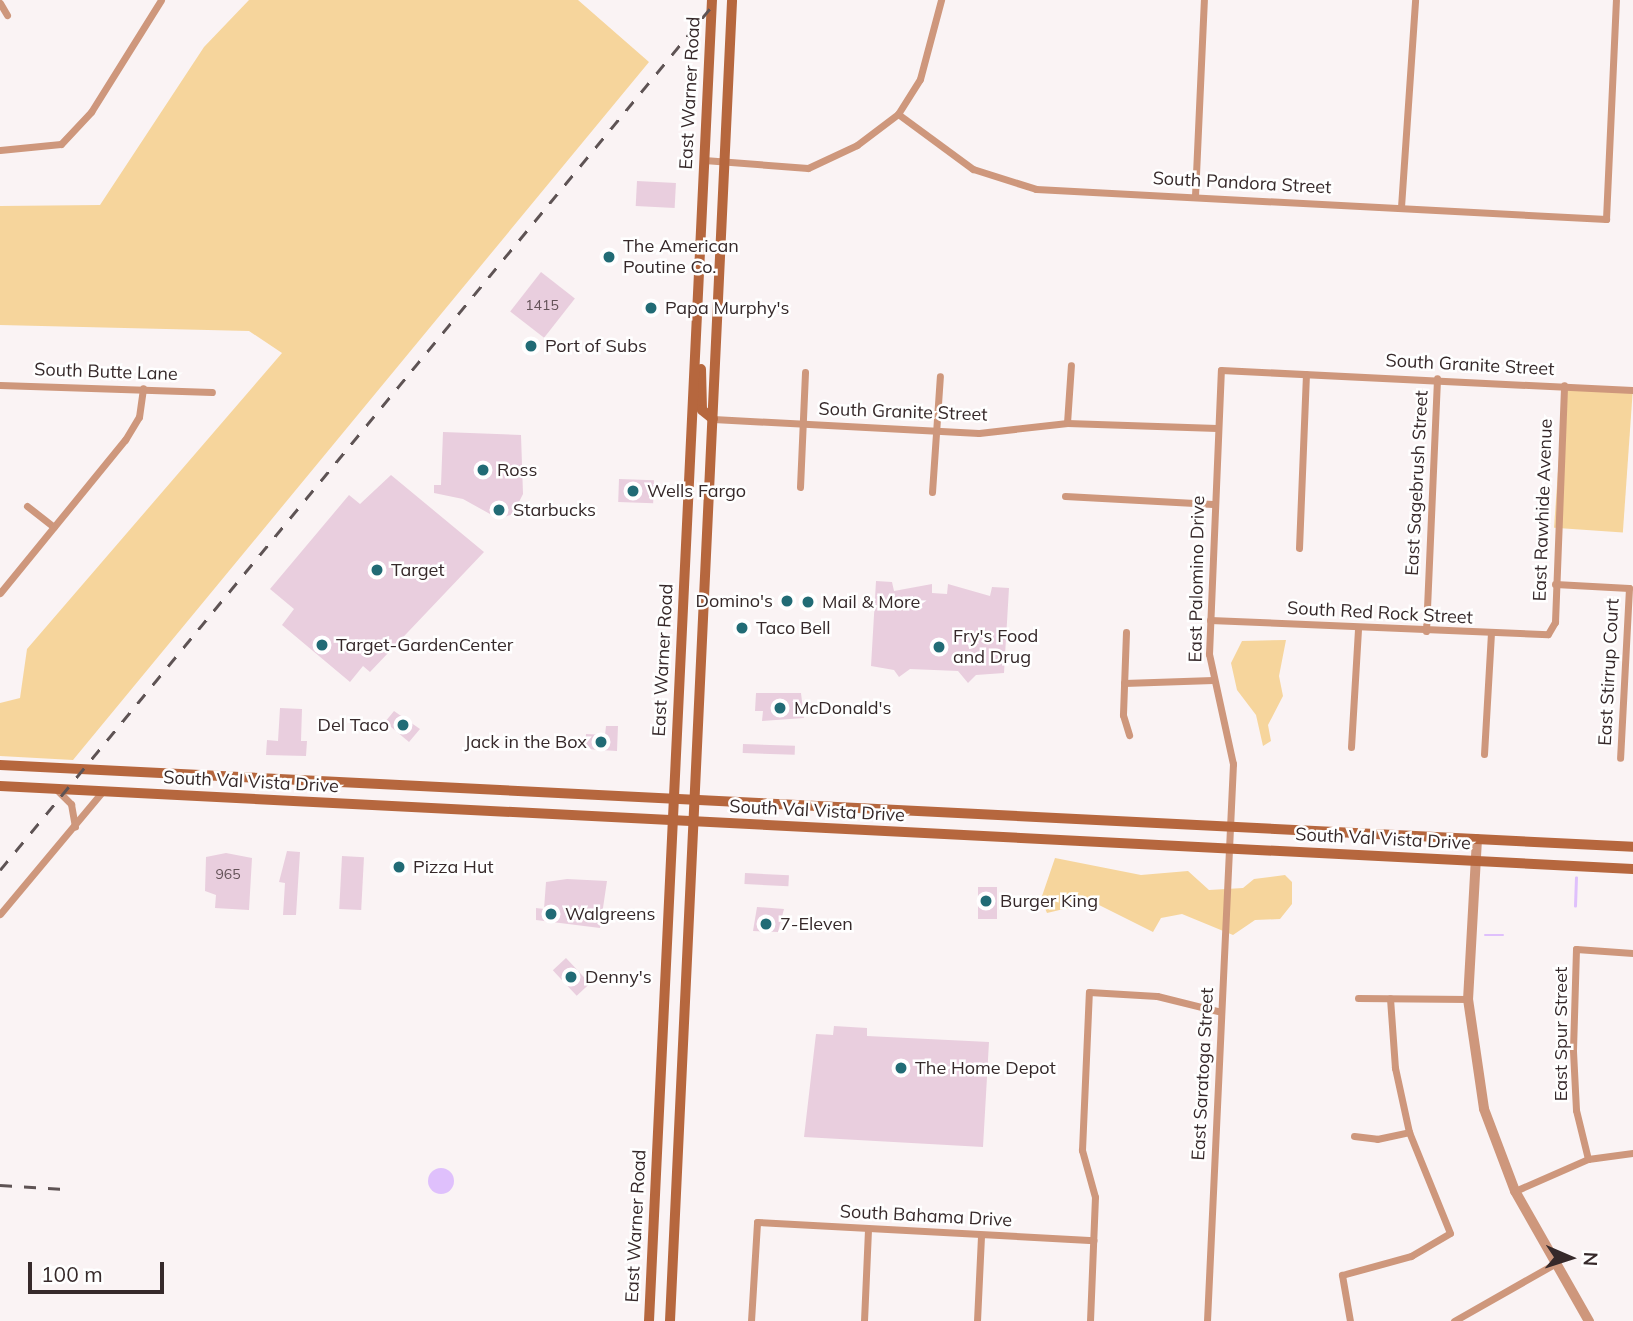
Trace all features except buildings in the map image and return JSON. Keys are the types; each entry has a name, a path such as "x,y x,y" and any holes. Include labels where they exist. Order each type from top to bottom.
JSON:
{"main road":[{"name":"East Warner Road","path":"649,1321 712,0"},
{"path":"670,1321 696,822 733,0"},
{"path":"700,255 720,256"},
{"path":"696,339 702,410 713,419"},
{"path":"686,554 708,554"},
{"name":"South Val Vista Drive","path":"0,765 1633,847"},
{"path":"143,794 144,773"},
{"path":"371,805 372,785"},
{"name":"South Val Vista Drive","path":"0,786 1633,869"},
{"path":"934,834 936,813"},
{"path":"664,1014 685,1015"},
{"path":"658,1139 678,1141"}],"street":[{"path":"0,150 61,144 91,112 161,0"},
{"path":"704,160 808,168 858,145 898,114 920,79 941,0"},
{"path":"1195,196 1204,0"},
{"path":"1401,207 1415,0"},
{"name":"South Pandora Street","path":"898,114 973,169 1015,184 1606,219 1616,0"},
{"path":"0,3 6,15"},
{"path":"1067,423 1071,365"},
{"name":"South Granite Street","path":"1221,370 1437,378 1633,390"},
{"name":"East Palomino Drive","path":"1221,370 1213,504 1210,620 1213,680 1229,730 1230,828"},
{"path":"800,487 804,372"},
{"path":"1299,548 1306,374"},
{"path":"932,492 940,376"},
{"name":"East Sagebrush Street","path":"1426,631 1437,378"},
{"name":"South Butte Lane","path":"0,385 212,392"},
{"name":"East Rawhide Avenue","path":"1548,634 1555,622 1564,385"},
{"path":"0,593 125,440 139,417 143,388"},
{"name":"South Granite Street","path":"713,419 993,433 1067,423 1217,428"},
{"path":"1065,496 1213,504"},
{"path":"27,506 54,527"},
{"name":"East Stirrup Court","path":"1555,584 1629,588 1620,758"},
{"name":"South Red Rock Street","path":"1210,620 1490,634 1548,634"},
{"path":"1351,747 1358,628"},
{"path":"1126,632 1124,683 1129,735"},
{"path":"1484,754 1490,634"},
{"path":"1124,683 1213,680"},
{"path":"56,789 71,804 75,827"},
{"path":"0,914 102,792"},
{"name":"East Saratoga Street","path":"1208,1321 1230,828"},
{"path":"1477,839 1468,999 1484,1109 1515,1191 1589,1321"},
{"name":"East Spur Street","path":"1588,1159 1574,1062 1576,949 1633,953"},
{"path":"1090,1321 1095,1197 1082,1150 1089,992 1157,996 1221,1012"},
{"path":"1358,998 1468,999"},
{"path":"1350,1321 1342,1275 1411,1256 1450,1233 1409,1132 1395,1068 1390,998"},
{"path":"1353,1136 1377,1139 1409,1132"},
{"path":"1515,1191 1588,1159 1633,1153"},
{"name":"South Bahama Drive","path":"751,1321 757,1222 1094,1240"},
{"path":"864,1321 868,1229"},
{"path":"977,1321 981,1235"},
{"path":"1454,1321 1556,1263"}],"shaded area":[{"path":"249,0 578,0 649,62 73,760 0,756 0,703 20,698 27,649 282,353 249,331 0,325 0,206 100,205 204,47"},
{"path":"1564,385 1633,390 1623,532 1554,528"},
{"path":"1286,640 1279,676 1283,696 1268,725 1271,741 1263,746 1256,715 1237,690 1231,663 1242,641"},
{"path":"1055,858 1141,875 1188,871 1209,890 1243,888 1254,879 1285,875 1292,882 1292,904 1280,919 1255,920 1233,935 1182,914 1161,918 1153,932 1093,902 1047,913 1041,899"},
{"path":"441,1168 450,1172 454,1181 450,1190 441,1194 432,1190 428,1181 432,1172"}],"waterway":[{"path":"1575,906 1576,878"},
{"path":"1485,935 1503,935"}],"railway":[{"path":"0,870 717,0"},
{"path":"0,1185 64,1189"}],"place":[{"name":"The American Poutine Co.","path":"609,257"},
{"name":"Papa Murphy's","path":"651,308"},
{"name":"Port of Subs","path":"531,346"},
{"name":"Ross","path":"483,470"},
{"name":"Wells Fargo","path":"633,491"},
{"name":"Starbucks","path":"499,510"},
{"name":"Target","path":"377,570"},
{"name":"Domino's","path":"787,601"},
{"name":"Mail & More","path":"808,602"},
{"name":"Taco Bell","path":"742,628"},
{"name":"Target-GardenCenter","path":"322,645"},
{"name":"Fry's Food and Drug","path":"939,647"},
{"name":"McDonald's","path":"780,708"},
{"name":"Del Taco","path":"403,725"},
{"name":"Jack in the Box","path":"601,742"},
{"name":"Pizza Hut","path":"399,867"},
{"name":"Burger King","path":"986,901"},
{"name":"Walgreens","path":"551,914"},
{"name":"7-Eleven","path":"766,924"},
{"name":"Denny's","path":"571,977"},
{"name":"The Home Depot","path":"901,1068"}]}
